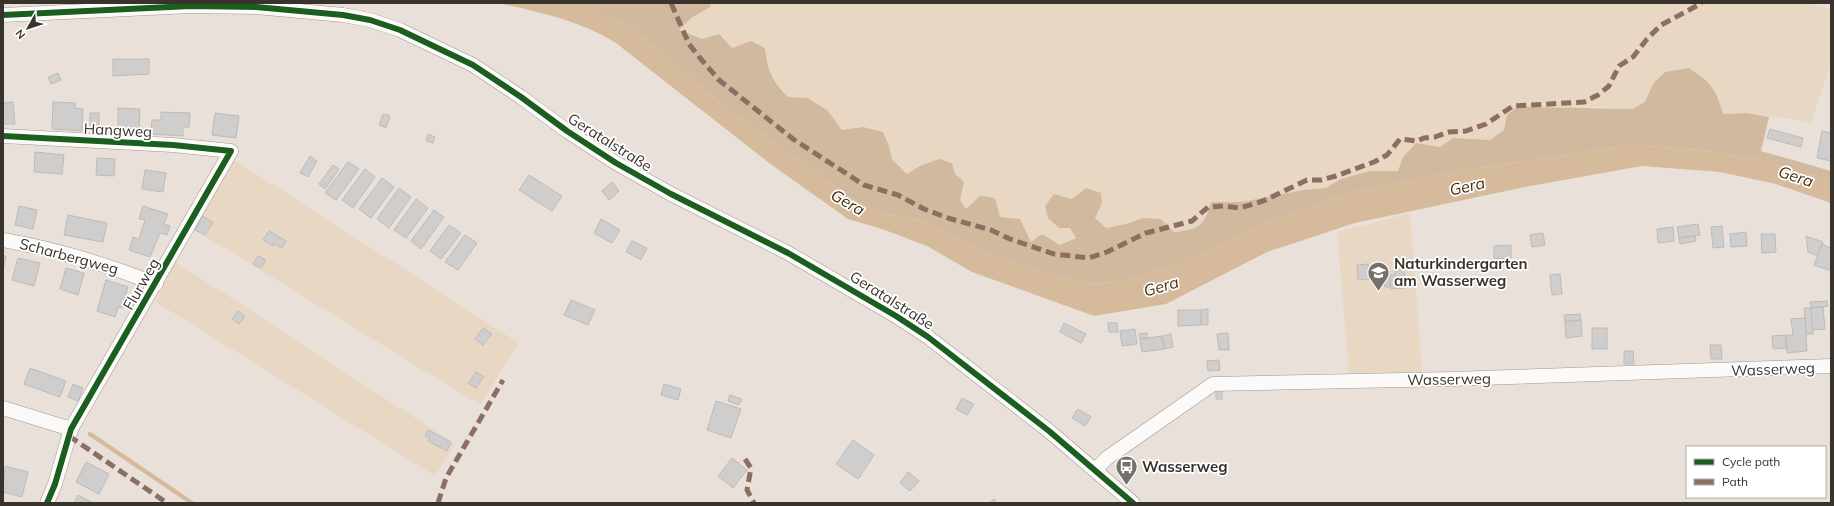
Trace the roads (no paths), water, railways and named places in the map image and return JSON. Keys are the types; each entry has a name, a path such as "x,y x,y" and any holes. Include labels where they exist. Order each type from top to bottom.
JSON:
{"street":[{"name":"Geratalstraße","path":"3,15 191,6 256,7 343,15 370,20 400,30 473,65 521,97 567,132 616,163 672,194 788,253 896,316 928,337 1042,426 1133,503"},
{"name":"Hangweg","path":"3,136 174,145 231,151"},
{"name":"Flurweg","path":"47,503 55,484 71,429 156,284 231,151"},
{"name":"Scharbergweg","path":"3,240 34,245 103,263 156,284"},
{"name":"Wasserweg","path":"1095,470 1107,458 1213,384 1452,379 1831,366"},
{"path":"3,408 18,411 71,429"}],"water":[{"name":"Gera","path":"497,3 576,3 633,29 721,104 854,200 878,212 922,221 978,249 1024,266 1060,277 1092,284 1126,281 1182,263 1263,224 1349,193 1458,171 1632,145 1699,150 1758,159 1802,174 1831,178 1831,203 1776,184 1720,172 1642,166 1530,186 1355,223 1267,252 1166,304 1094,316 972,272 927,246 885,230 848,219 769,163 616,43 587,28 573,23 544,14"}],"waterway":[{"path":"90,434 192,503"}],"place":[{"name":"Naturkindergarten am Wasserweg","path":"1379,292"},
{"name":"Wasserweg","path":"1127,486"}]}
